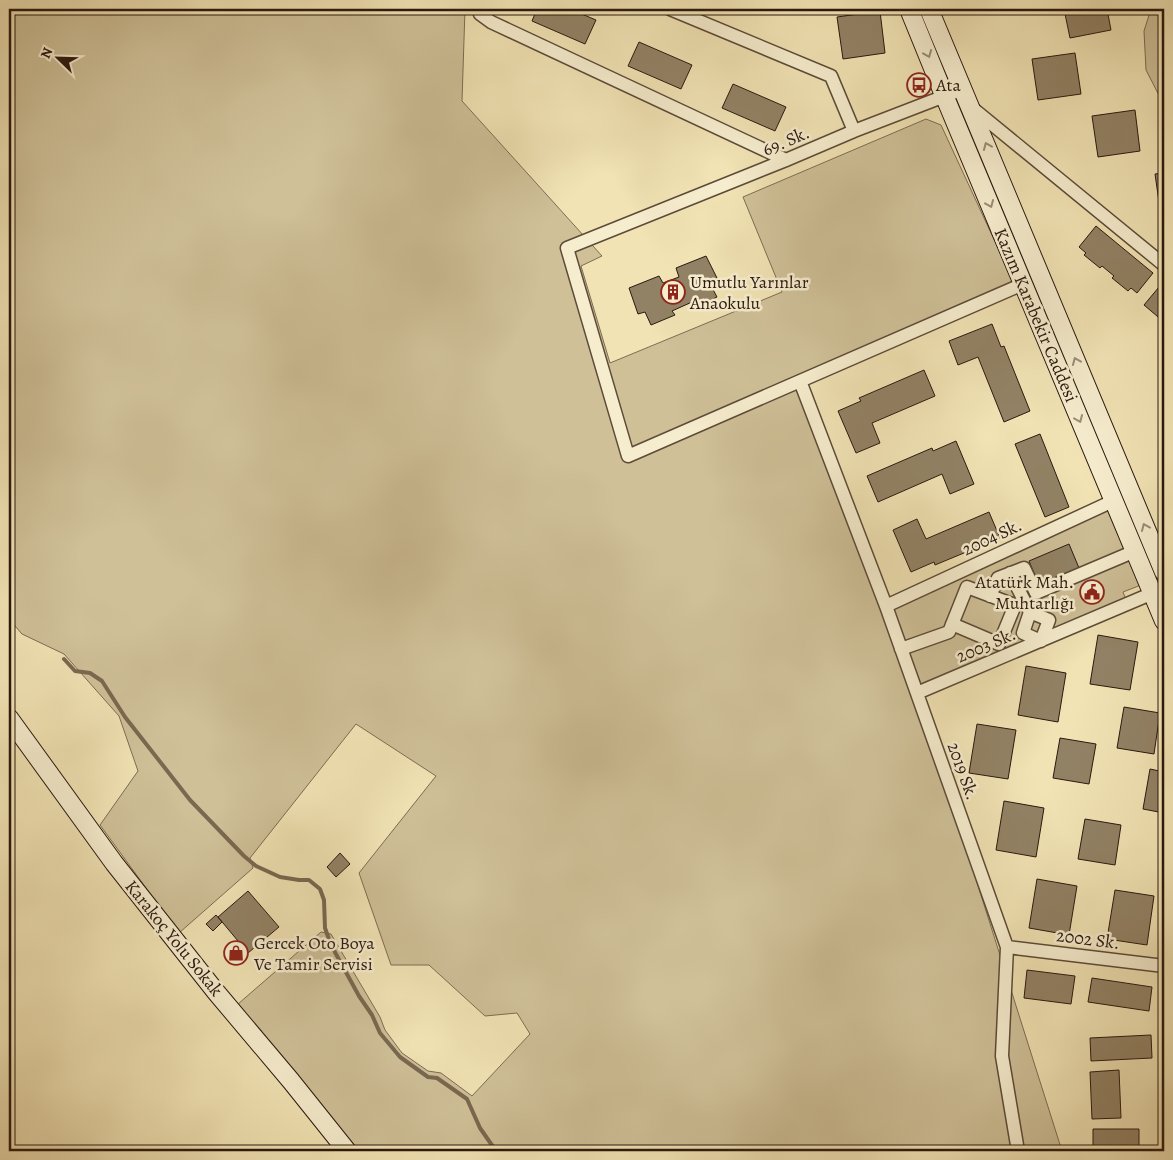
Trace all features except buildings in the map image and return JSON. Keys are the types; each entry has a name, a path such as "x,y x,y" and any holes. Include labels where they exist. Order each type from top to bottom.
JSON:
{"street":[{"path":"478,9 480,14 491,22 786,160"},
{"path":"670,9 831,76 854,131"},
{"name":"Kazım Karabekir Caddesi","path":"909,9 1164,621"},
{"name":"Kazım Karabekir Caddesi","path":"929,9 1164,569"},
{"name":"69. Sk.","path":"800,381 628,456 567,248 963,88"},
{"path":"971,107 1164,265"},
{"path":"800,381 1023,284"},
{"name":"2019 Sk.","path":"800,381 886,606 1007,947"},
{"name":"2004 Sk.","path":"886,606 1113,501"},
{"path":"1003,551 1030,612 1049,620 1041,641 1023,633 1030,612"},
{"path":"990,596 998,578 1024,568 1036,593 1091,574 1128,554"},
{"path":"1145,575 1164,569"},
{"path":"901,649 949,632 952,624 967,587 1012,604 1013,610 999,644 952,624"},
{"name":"2003 Sk.","path":"917,693 1152,593"},
{"name":"Karakoç Yolu Sokak","path":"9,718 114,863 216,992 347,1151"},
{"path":"1007,947 1002,1056 1018,1151"},
{"name":"2002 Sk.","path":"1007,947 1164,966"}],"shaded area":[{"path":"9,9 465,9 462,101 602,256 581,266 610,363 782,292 743,197 926,119 941,125 1016,287 801,381 886,606 1107,504 1141,585 1123,592 1130,610 917,693 1062,1151 357,1151 238,1004 321,932 331,934 380,1017 385,1030 402,1053 428,1071 441,1073 472,1096 530,1034 517,1013 485,1016 429,965 391,965 359,873 436,776 356,724 250,858 253,868 179,933 100,825 138,771 119,716 64,654 22,634 9,619"},
{"path":"1151,9 1164,9 1164,105 1146,70 1144,31"}],"waterway":[{"path":"64,659 75,671 90,673 102,681 125,717 190,800 244,856 256,866 280,877 309,880 320,889 324,900 325,928 331,945 359,996 372,1015 380,1033 400,1057 428,1077 437,1078 467,1099 480,1128 496,1151"}],"place":[{"name":"Ata","path":"919,85"},
{"name":"Umutlu Yarınlar Anaokulu","path":"673,292"},
{"name":"Atatürk Mah. Muhtarlığı","path":"1092,592"},
{"name":"Gercek Oto Boya Ve Tamir Servisi","path":"236,953"}]}
